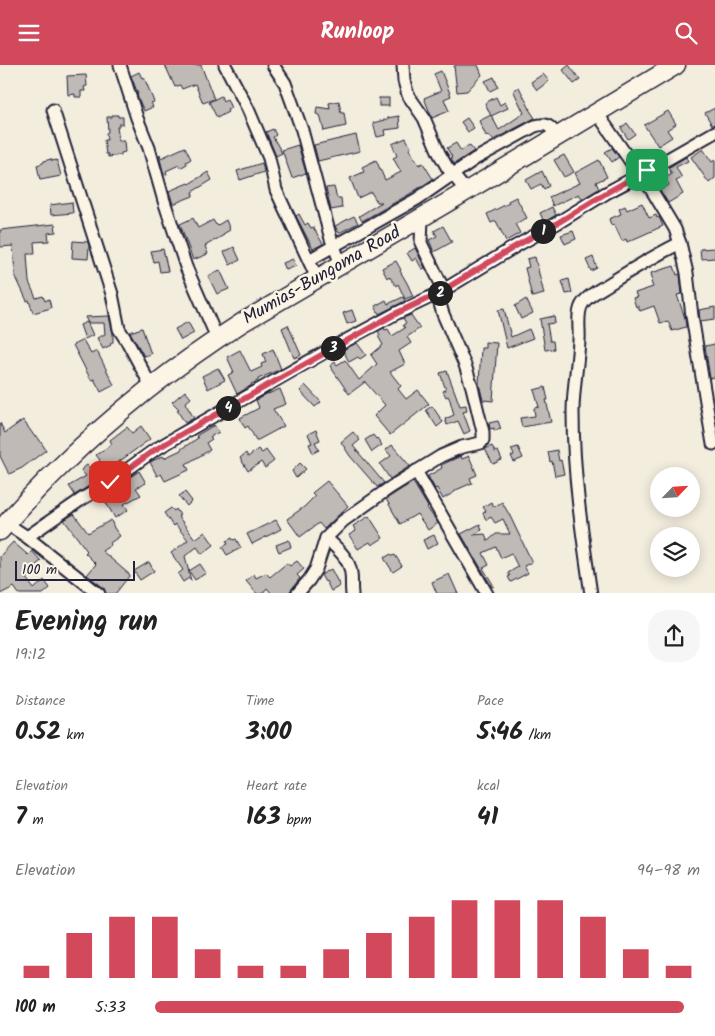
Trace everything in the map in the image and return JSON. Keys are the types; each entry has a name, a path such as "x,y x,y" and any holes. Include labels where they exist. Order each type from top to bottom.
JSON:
{"highway":[{"name":"Mumias-Bungoma Road","path":"3,527 44,482 115,415 217,338 676,65"}],"street":[{"path":"120,65 149,148 186,267 217,338"},
{"path":"225,65 251,115 270,163 276,190 317,278"},
{"path":"273,65 285,83 302,130 318,192 341,264"},
{"path":"403,65 404,81 408,95 424,118 448,178 460,195"},
{"path":"53,110 115,303 118,327 151,386"},
{"path":"597,113 648,184 675,229 680,243 687,273 692,316 713,444"},
{"path":"309,260 417,199 475,159 535,126 542,123 549,125 558,136"},
{"path":"27,537 153,451 180,435 397,313 441,292 606,193 715,132"},
{"path":"493,148 507,167"},
{"path":"297,593 316,569 326,538 352,514 416,471 449,452 481,443 484,437 470,379 446,321 441,292 422,243 424,216 417,199"},
{"path":"394,211 403,229"},
{"path":"366,228 374,245"},
{"path":"590,593 575,468 573,410 580,309 584,301 593,294 659,253 680,243"},
{"path":"416,471 487,593"},
{"path":"3,527 27,537 99,593"},
{"path":"326,538 346,558 350,565 352,593"}],"building":[{"path":"165,65 201,65 214,99 203,103 195,84 182,89 180,85 175,87"},
{"path":"478,65 482,75 467,91 457,92 454,66"},
{"path":"569,65 580,80 574,84 563,70"},
{"path":"441,71 451,96 444,99 449,111 432,118 424,98 441,91 434,74"},
{"path":"139,72 142,78 144,77 154,102 151,103 153,107 144,111 131,76"},
{"path":"543,74 549,81 537,90 531,82"},
{"path":"86,75 87,86 84,87 85,91 81,91 81,97 75,97 75,94 68,95 67,76"},
{"path":"494,77 498,87 490,91 485,81"},
{"path":"519,87 535,118 493,140 489,135 486,136 479,121 491,115 499,130 524,113 514,92"},
{"path":"221,96 223,101 227,99 231,108 227,110 228,112 217,118 209,102"},
{"path":"496,97 500,105 505,102 508,108 491,116 485,103"},
{"path":"379,98 389,98 389,106 379,106"},
{"path":"339,101 341,113 344,113 346,126 324,131 320,115 316,114 317,107 330,109 329,103"},
{"path":"715,108 715,125 712,125 705,113"},
{"path":"668,111 676,124 667,130 672,137 658,146 644,125"},
{"path":"112,115 123,117 123,124 119,124 117,127 119,141 124,141 125,152 121,153 121,155 108,157 104,140 107,140 107,117 112,117"},
{"path":"399,116 400,128 385,130 386,135 377,137 373,123"},
{"path":"467,118 474,128 468,132 461,122"},
{"path":"627,123 635,134 628,139 621,128"},
{"path":"273,129 276,135 273,137 282,153 276,156 266,132"},
{"path":"356,135 360,151 318,161 314,145"},
{"path":"406,138 411,148 409,149 419,165 423,163 433,179 362,221 359,216 382,202 377,202 371,192 358,198 350,178 364,172 362,167 376,160 385,180 401,172 393,158 397,156 392,144"},
{"path":"456,143 461,151 469,145 474,151 454,164 447,148"},
{"path":"298,145 306,173 292,178 282,150"},
{"path":"185,147 191,159 180,168 179,165 166,171 167,174 164,175 159,155 161,158"},
{"path":"612,148 619,157 612,162 605,152"},
{"path":"703,149 712,162 715,160 715,178 709,183 691,157"},
{"path":"564,155 574,172 564,177 554,160"},
{"path":"686,157 688,161 676,167 682,178 676,181 683,194 668,203 660,190 669,185 665,178 672,174 668,168"},
{"path":"51,159 52,161 57,160 61,176 40,180 37,165"},
{"path":"599,160 607,177 596,182 599,189 582,199 579,194 553,206 549,197 580,183 575,173"},
{"path":"262,163 264,172 240,180 237,171"},
{"path":"542,171 549,186 544,189 541,184 531,189 526,180"},
{"path":"208,172 212,180 192,192 193,196 173,204 169,191 189,184"},
{"path":"334,187 337,198 341,198 342,208 331,210 326,188"},
{"path":"516,197 527,218 515,224 520,233 506,241 496,221 491,223 487,214 509,203 508,201"},
{"path":"72,202 73,213 51,215 50,205"},
{"path":"642,203 649,218 656,215 663,226 627,242 626,239 622,241 614,224 611,225 609,219 621,214 619,209 625,206 627,210"},
{"path":"552,207 556,215 544,222 540,213"},
{"path":"299,214 305,225 308,223 311,228 313,227 323,244 313,249 296,216"},
{"path":"354,216 358,223 339,233 335,226"},
{"path":"193,218 198,228 213,220 218,225 226,220 230,230 205,246 208,254 193,260 180,224"},
{"path":"55,224 56,232 48,233 49,241 34,242 35,254 27,254 29,282 36,298 43,296 45,301 49,299 51,308 33,313 29,300 27,301 15,275 13,246 0,247 0,230"},
{"path":"443,226 452,242 434,252 429,240 437,236 434,231"},
{"path":"573,231 576,239 565,244 561,235"},
{"path":"73,241 88,242 88,259 72,258"},
{"path":"234,247 240,260 230,265 224,252"},
{"path":"415,248 425,268 422,269 416,258 412,261 407,253"},
{"path":"715,248 715,258 701,259 700,249"},
{"path":"163,249 168,271 160,272 158,261 154,262 151,251"},
{"path":"535,257 544,294 532,297 525,268 529,267 527,259"},
{"path":"593,257 597,268 591,271 586,260"},
{"path":"293,259 296,266 286,270 283,263"},
{"path":"396,261 413,296 405,299 398,284 396,286 389,276 387,278 382,268"},
{"path":"674,266 677,275 680,275 682,294 677,295 686,327 672,331 668,321 660,323 654,306 640,311 638,306 636,307 633,298 637,297 635,293 653,287 651,273"},
{"path":"220,270 229,289 217,294 208,276"},
{"path":"569,279 572,293 566,294 562,281"},
{"path":"403,297 405,301 379,314 375,306 386,300 388,304"},
{"path":"526,299 533,313 521,319 515,306"},
{"path":"715,307 715,319 700,321 699,310"},
{"path":"504,309 511,337 529,329 533,338 507,348 498,310"},
{"path":"352,310 356,321 347,324 343,313"},
{"path":"411,315 420,328 407,337 411,343 399,351 405,364 390,372 401,386 398,389 406,399 418,390 429,404 390,435 374,416 385,405 365,382 349,394 330,366 335,362 337,365 345,360 359,380 377,364 371,355 383,345 378,336 380,335 378,331 384,328 385,330 388,329 392,336 405,328 403,325 406,323 403,318"},
{"path":"109,316 113,342 103,349 97,338 105,334 104,323 88,323 85,317"},
{"path":"554,316 555,323 547,324 550,341 553,341 554,349 545,350 540,319"},
{"path":"87,322 93,335 85,339 80,325"},
{"path":"188,322 194,333 181,340 175,329"},
{"path":"288,325 301,355 294,358 282,328"},
{"path":"142,328 151,354 144,356 130,332"},
{"path":"83,340 91,354 97,351 114,385 101,392 94,379 91,380 73,345"},
{"path":"485,342 497,343 493,401 483,400 479,384 481,348 485,348"},
{"path":"357,343 366,355 349,362 343,350"},
{"path":"715,344 715,377 710,378 705,346"},
{"path":"273,349 281,369 258,379 258,381 237,394 228,375 234,372 227,357 240,350 251,372 262,367 261,364 266,362 263,354"},
{"path":"218,368 225,380 208,389 202,376"},
{"path":"447,371 460,406 466,405 467,411 463,412 470,431 464,434 458,421 447,425 445,419 454,415 450,400 443,391 446,390 440,373"},
{"path":"305,385 321,402 315,407 300,391"},
{"path":"545,387 551,422 522,427 520,418 535,416 534,408 539,407 534,390"},
{"path":"280,389 286,404 273,409 284,426 256,440 248,426 245,428 240,418 259,408 256,400"},
{"path":"185,391 191,398 185,403 194,418 185,423 177,410 179,409 172,402"},
{"path":"432,406 443,422 437,427 426,410"},
{"path":"23,420 46,450 22,468 9,474 0,456 0,423 5,433"},
{"path":"498,421 501,429 494,431 494,428 490,429 489,423"},
{"path":"214,425 219,432 210,437 212,439 206,443 210,450 186,464 189,470 165,481 161,474 157,476 150,462 181,450 198,438 196,436"},
{"path":"141,426 150,439 120,461 100,479 75,495 69,486 86,476 81,470 87,465 91,469 100,460 96,455 112,444 110,440 127,427 132,433"},
{"path":"316,430 320,440 315,442 319,450 313,453 309,444 312,443 308,434"},
{"path":"353,432 360,440 353,446 384,483 377,487 350,456 341,442"},
{"path":"373,435 382,445 372,452 365,440"},
{"path":"392,445 410,466 390,479 380,464 391,456 386,450"},
{"path":"492,446 495,452 498,451 502,460 493,464 485,449"},
{"path":"518,447 523,458 514,462 511,456 514,455 511,449"},
{"path":"258,449 262,453 266,450 274,461 265,468 261,462 248,471 240,458 246,453 248,457"},
{"path":"557,450 564,474 555,476 548,452"},
{"path":"461,456 462,459 469,456 477,475 470,478 472,483 456,490 443,499 428,476 442,468 441,465"},
{"path":"300,463 306,469 296,478 292,471"},
{"path":"139,471 146,483 136,488 141,495 124,504 128,510 115,518 102,496"},
{"path":"327,481 348,506 324,529 319,523 300,537 287,519 304,507 315,496 312,493"},
{"path":"413,482 427,508 438,523 428,530 417,514 400,524 386,499"},
{"path":"185,492 192,501 187,506 179,496"},
{"path":"491,502 494,507 502,502 532,562 524,566 528,573 511,582 508,573 518,567 511,553 501,558 496,547 483,553 489,565 483,568 494,586 492,587 461,534 480,524 482,530 473,535 485,534 488,541 496,534 510,534 503,519 495,523 491,517 486,520 483,513 486,511 483,507"},
{"path":"171,508 174,511 176,509 180,515 178,516 195,539 205,532 214,545 202,554 197,547 185,556 191,581 189,578 183,582 178,574 183,570 171,553 188,540 175,524 173,526 164,513"},
{"path":"74,514 88,533 111,520 120,536 102,551 130,575 116,593 106,593 104,588 87,575 96,564 85,553 87,551 64,520"},
{"path":"369,516 383,538 372,545 370,542 358,549 349,535 356,531 353,526"},
{"path":"276,520 281,529 252,544 247,534"},
{"path":"434,535 438,543 427,549 423,540"},
{"path":"232,538 233,540 236,539 241,548 227,555 222,547 228,544 226,541"},
{"path":"289,540 291,547 279,552 276,545"},
{"path":"13,542 28,555 32,551 41,561 26,574 29,577 26,578 34,589 44,580 50,588 44,593 18,593 14,587 0,593 0,556"},
{"path":"391,554 395,555 402,566 393,572 384,558"},
{"path":"297,561 304,569 297,575 300,578 289,593 271,593 267,588 263,593 256,593 246,581 254,574 256,578 266,573 270,577 287,563 290,566"},
{"path":"149,562 154,571 140,580 134,571"},
{"path":"200,564 206,573 195,580 189,571"},
{"path":"331,569 340,586 331,591 321,575"},
{"path":"449,574 458,593 437,593 432,582"}],"route":[{"path":"110,482 153,451 180,435 397,313 437,294 647,170"}]}
